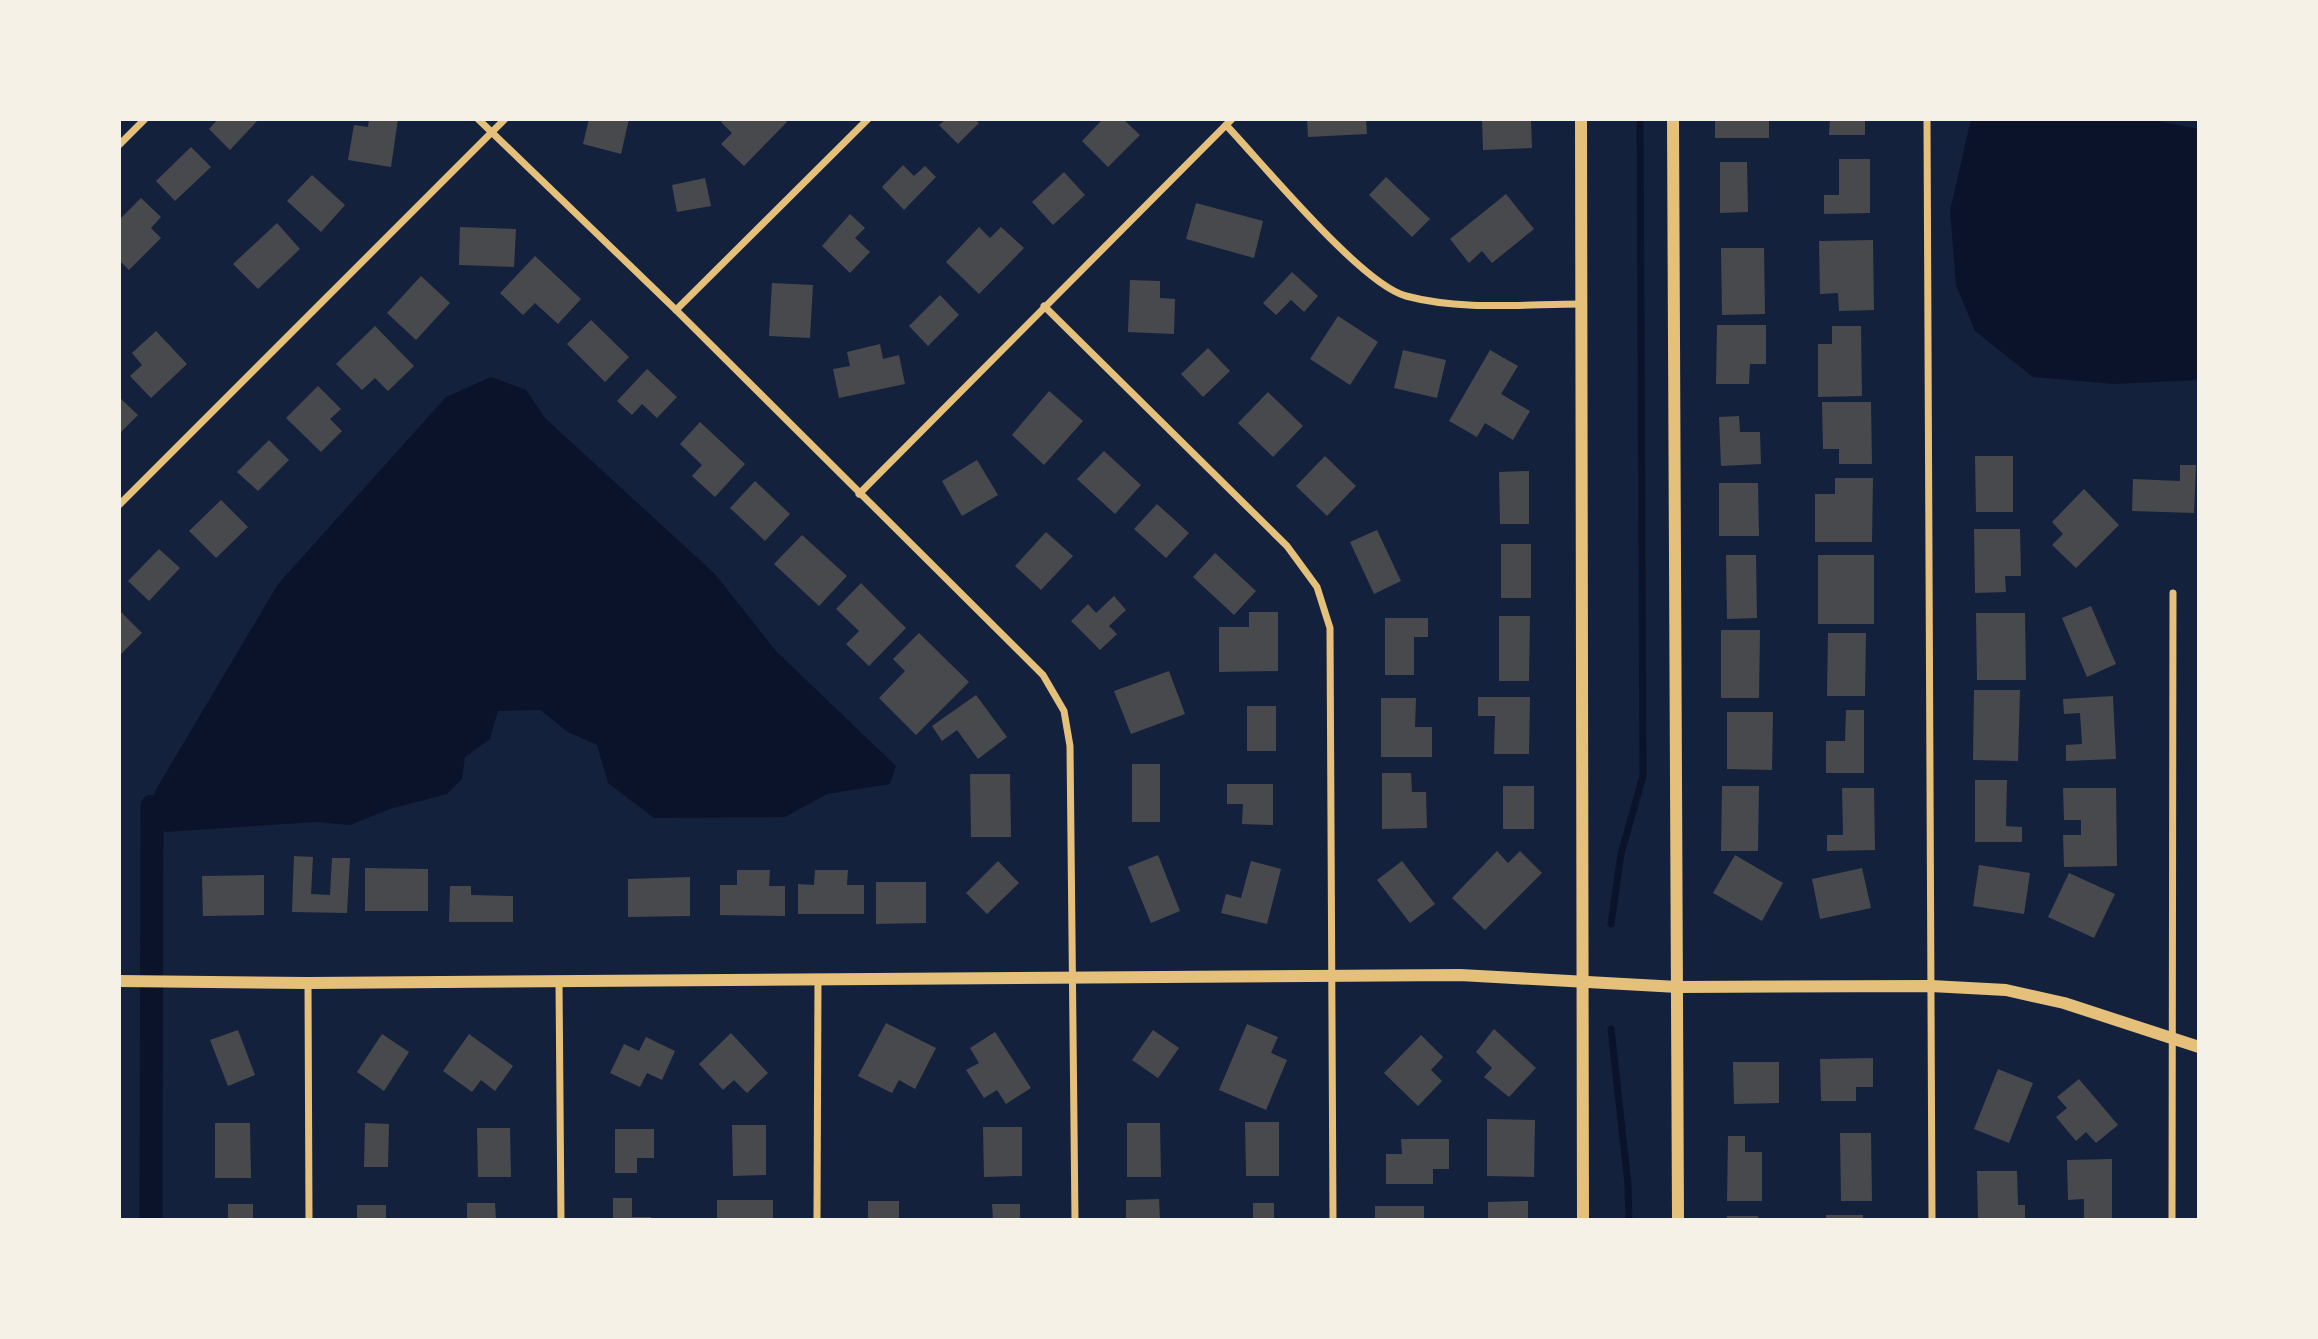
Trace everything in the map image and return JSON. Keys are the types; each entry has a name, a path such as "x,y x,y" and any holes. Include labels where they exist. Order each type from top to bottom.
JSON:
{"street":[{"path":"119,145 145,119"},
{"path":"478,119 676,310 1043,675 1064,711 1070,746 1076,1220"},
{"path":"119,505 505,119"},
{"path":"676,310 868,119"},
{"path":"1581,119 1583,1220"},
{"path":"1673,119 1678,1220"},
{"path":"1927,119 1932,1220"},
{"path":"859,494 1229,122 1360,268 1404,296 1456,304 1582,304"},
{"path":"1044,306 1287,546 1318,587 1330,628 1333,1220"},
{"path":"2172,1220 2173,593"},
{"path":"121,981 308,983 1460,975 1678,987 1931,986 2006,990 2064,1003 2199,1047"},
{"path":"817,1220 818,980"},
{"path":"559,981 561,1220"},
{"path":"308,983 309,1220"}],"water":[{"path":"1971,119 2148,119 2199,129 2199,380 2114,384 2033,377 1975,331 1956,285 1950,211"},
{"path":"491,377 526,390 546,419 715,574 777,652 896,766 890,784 827,794 785,817 654,818 608,783 597,745 568,732 540,710 498,711 490,739 465,757 462,779 447,794 390,809 350,825 316,822 165,832 152,806 155,791 278,584 446,397"}],"building":[{"path":"218,119 259,119 230,150 209,129"},
{"path":"369,119 398,119 391,167 348,160 354,125 368,127"},
{"path":"589,119 629,119 621,154 583,144"},
{"path":"724,119 784,119 787,122 744,166 721,144 732,133 721,122"},
{"path":"946,119 974,119 979,123 958,144 939,125"},
{"path":"1103,119 1123,119 1140,135 1108,167 1082,141"},
{"path":"1307,119 1366,119 1367,134 1308,137"},
{"path":"1482,119 1531,119 1532,148 1483,150"},
{"path":"1715,119 1769,119 1769,138 1715,138"},
{"path":"1830,119 1865,119 1865,135 1829,135"},
{"path":"191,147 211,167 175,201 156,181"},
{"path":"1839,159 1870,159 1870,213 1824,214 1824,195 1839,195"},
{"path":"1720,162 1747,162 1748,212 1720,213"},
{"path":"903,165 914,176 925,166 936,177 904,210 882,187"},
{"path":"1064,172 1085,195 1053,225 1032,202"},
{"path":"312,175 345,205 321,232 287,201"},
{"path":"1386,177 1430,219 1412,237 1369,195"},
{"path":"705,178 711,206 677,212 672,185"},
{"path":"1506,194 1534,229 1492,263 1482,251 1469,263 1450,239"},
{"path":"141,198 161,217 151,228 161,238 129,270 119,260 119,220"},
{"path":"1196,203 1263,221 1254,258 1186,239"},
{"path":"850,214 865,228 855,238 870,252 850,273 822,246"},
{"path":"277,223 300,249 258,289 233,264"},
{"path":"460,227 516,229 514,267 459,265"},
{"path":"979,227 990,238 1001,227 1024,248 979,294 946,262"},
{"path":"1873,240 1874,310 1839,311 1838,293 1820,294 1819,241"},
{"path":"1721,248 1764,248 1765,314 1722,315"},
{"path":"535,256 581,299 558,324 535,303 523,315 500,293"},
{"path":"1292,272 1318,296 1304,312 1291,300 1276,315 1263,303"},
{"path":"421,276 450,303 416,340 387,313"},
{"path":"1130,280 1160,281 1160,298 1175,299 1174,334 1128,332"},
{"path":"772,283 813,285 810,338 769,336"},
{"path":"940,295 959,315 928,346 909,326"},
{"path":"1338,316 1378,342 1350,385 1310,359"},
{"path":"591,320 629,357 605,382 567,344"},
{"path":"1717,325 1766,325 1766,364 1750,364 1749,384 1716,384"},
{"path":"375,326 414,366 388,391 375,378 362,390 336,364"},
{"path":"1832,326 1861,326 1862,396 1818,397 1818,344 1832,344"},
{"path":"156,331 187,364 151,398 130,376 142,365 132,353"},
{"path":"880,344 883,359 899,355 905,384 839,398 833,369 850,366 847,352"},
{"path":"1208,348 1230,371 1203,397 1181,374"},
{"path":"1403,350 1446,360 1437,398 1394,388"},
{"path":"1490,350 1518,366 1501,394 1530,411 1513,440 1485,423 1477,437 1449,421"},
{"path":"647,369 677,397 657,418 642,404 632,415 617,401"},
{"path":"318,386 341,409 330,419 342,431 321,452 286,418"},
{"path":"1049,391 1083,421 1044,465 1012,435"},
{"path":"1268,392 1303,426 1273,457 1238,423"},
{"path":"119,397 138,415 119,434"},
{"path":"1822,402 1871,402 1872,464 1839,464 1839,449 1823,449"},
{"path":"1739,416 1740,432 1760,432 1761,464 1721,466 1719,417"},
{"path":"700,422 745,464 715,497 692,476 702,465 680,444"},
{"path":"269,440 289,460 258,491 237,472"},
{"path":"1104,451 1141,485 1115,514 1077,479"},
{"path":"1325,456 1356,486 1327,516 1296,486"},
{"path":"1975,456 2013,456 2013,512 1976,512"},
{"path":"977,460 998,495 962,516 942,481"},
{"path":"2180,465 2196,465 2194,513 2132,511 2133,479 2180,481"},
{"path":"1529,471 1529,524 1500,524 1499,472"},
{"path":"1835,478 1873,478 1872,542 1815,542 1815,494 1835,494"},
{"path":"755,481 790,514 765,541 730,508"},
{"path":"1719,483 1758,483 1759,536 1719,536"},
{"path":"2084,489 2119,525 2076,568 2052,545 2063,534 2052,522"},
{"path":"221,500 248,527 216,558 189,531"},
{"path":"1157,504 1189,533 1166,558 1134,529"},
{"path":"1974,529 2020,529 2021,576 2005,576 2006,592 1975,593"},
{"path":"1377,530 1401,581 1374,594 1350,542"},
{"path":"1046,532 1073,556 1041,590 1015,566"},
{"path":"802,535 847,576 819,606 774,564"},
{"path":"1501,544 1531,544 1531,598 1501,598"},
{"path":"159,549 180,568 149,601 128,581"},
{"path":"1215,553 1256,591 1234,615 1193,577"},
{"path":"1726,555 1756,555 1757,618 1727,619"},
{"path":"1818,555 1874,555 1874,624 1818,624"},
{"path":"861,583 906,628 869,666 846,644 859,631 836,609"},
{"path":"1114,596 1126,610 1109,626 1117,634 1100,650 1071,621 1088,604 1096,613"},
{"path":"2091,606 2116,664 2087,677 2062,618"},
{"path":"119,610 142,633 119,656"},
{"path":"1249,612 1278,612 1278,671 1219,672 1219,627 1249,627"},
{"path":"1976,613 2025,613 2026,680 1977,680"},
{"path":"1499,616 1530,616 1529,681 1499,681"},
{"path":"1385,618 1428,618 1428,637 1414,637 1414,675 1385,675"},
{"path":"1721,630 1760,630 1759,698 1721,698"},
{"path":"919,633 969,682 916,735 879,698 905,671 893,659"},
{"path":"1828,633 1866,633 1865,696 1827,696"},
{"path":"1169,671 1185,714 1131,734 1114,691"},
{"path":"1974,690 2020,690 2018,761 1973,760"},
{"path":"976,695 1007,737 978,759 957,730 942,741 932,726"},
{"path":"2113,696 2116,759 2066,761 2066,745 2082,744 2080,713 2064,714 2063,699"},
{"path":"1478,697 1530,697 1529,754 1494,754 1495,716 1478,716"},
{"path":"1381,698 1416,698 1415,727 1432,727 1432,757 1381,757"},
{"path":"1247,706 1276,706 1276,751 1247,751"},
{"path":"1846,710 1864,710 1864,773 1826,773 1826,741 1845,741"},
{"path":"1727,712 1773,712 1772,770 1727,769"},
{"path":"1132,764 1160,764 1160,822 1132,822"},
{"path":"1382,773 1411,773 1412,792 1426,792 1427,828 1382,829"},
{"path":"970,774 1010,774 1011,837 971,837"},
{"path":"1975,780 2007,780 2006,826 2022,827 2022,842 1975,842"},
{"path":"1227,784 1273,784 1273,825 1242,824 1243,804 1227,804"},
{"path":"1503,786 1534,786 1534,829 1503,829"},
{"path":"1722,786 1759,786 1758,851 1721,851"},
{"path":"1842,788 1874,788 1875,850 1827,851 1827,835 1843,835"},
{"path":"2063,788 2116,788 2117,866 2064,867 2063,835 2081,835 2081,820 2064,820"},
{"path":"1497,851 1508,863 1520,851 1542,873 1485,930 1452,898"},
{"path":"1158,855 1180,911 1151,923 1128,867"},
{"path":"1735,855 1783,883 1762,921 1713,893"},
{"path":"294,856 313,857 311,894 330,895 332,858 350,858 347,913 292,912"},
{"path":"998,861 1019,883 987,914 966,893"},
{"path":"1251,861 1281,869 1267,924 1221,913 1226,894 1241,898"},
{"path":"1402,861 1435,904 1410,923 1377,880"},
{"path":"1979,865 2030,873 2024,914 1973,906"},
{"path":"365,868 428,869 428,911 365,911"},
{"path":"1862,868 1871,908 1820,919 1812,879"},
{"path":"737,870 770,870 769,886 785,886 785,916 720,915 720,885 737,885"},
{"path":"815,870 848,870 847,885 864,885 864,914 798,914 798,884 814,885"},
{"path":"2069,873 2115,894 2094,938 2048,917"},
{"path":"264,875 264,915 203,916 202,876"},
{"path":"690,877 690,916 628,917 628,879"},
{"path":"876,882 926,882 926,923 876,924"},
{"path":"450,886 471,886 471,895 513,896 513,922 449,922"},
{"path":"886,1023 936,1048 915,1089 899,1080 892,1093 858,1076"},
{"path":"1247,1024 1278,1037 1271,1053 1287,1060 1266,1110 1219,1090"},
{"path":"1494,1029 1536,1068 1509,1097 1484,1077 1492,1068 1476,1052"},
{"path":"238,1030 255,1075 228,1086 210,1040"},
{"path":"1153,1030 1179,1048 1158,1078 1132,1060"},
{"path":"995,1032 1031,1088 1006,1104 997,1090 984,1098 966,1070 979,1063 970,1048"},
{"path":"731,1033 768,1073 747,1093 734,1080 723,1090 699,1064"},
{"path":"382,1034 409,1052 384,1091 357,1072"},
{"path":"469,1034 513,1066 495,1091 481,1080 472,1092 443,1071"},
{"path":"1421,1035 1443,1057 1431,1070 1442,1081 1418,1106 1384,1073"},
{"path":"646,1037 675,1051 662,1080 647,1073 640,1087 610,1073 624,1044 639,1051"},
{"path":"1873,1058 1873,1087 1856,1087 1856,1101 1821,1101 1820,1059"},
{"path":"1733,1062 1779,1062 1779,1103 1734,1104"},
{"path":"1998,1069 2033,1083 2009,1143 1974,1129"},
{"path":"2079,1079 2118,1125 2096,1143 2086,1132 2076,1141 2056,1117 2067,1108 2057,1097"},
{"path":"1487,1119 1535,1120 1534,1177 1487,1176"},
{"path":"1245,1122 1279,1122 1279,1176 1246,1176"},
{"path":"215,1123 250,1123 251,1178 215,1178"},
{"path":"365,1123 389,1124 388,1167 364,1167"},
{"path":"1127,1123 1160,1123 1161,1177 1127,1177"},
{"path":"732,1125 766,1125 766,1175 733,1176"},
{"path":"983,1127 1022,1127 1022,1176 984,1177"},
{"path":"477,1128 510,1128 511,1177 478,1177"},
{"path":"615,1129 654,1129 654,1158 637,1158 637,1173 615,1173"},
{"path":"1840,1133 1871,1133 1872,1201 1841,1201"},
{"path":"1728,1136 1745,1136 1745,1152 1762,1152 1762,1201 1727,1201"},
{"path":"1401,1139 1449,1139 1449,1169 1433,1169 1433,1184 1386,1184 1386,1154 1402,1154"},
{"path":"2112,1159 2112,1218 2084,1219 2084,1199 2068,1200 2067,1160"},
{"path":"1977,1171 2017,1171 2018,1205 2025,1205 2025,1220 1978,1220"},
{"path":"613,1198 632,1198 632,1217 651,1217 651,1220 613,1220"},
{"path":"1159,1199 1160,1220 1126,1220 1126,1200"},
{"path":"717,1200 773,1200 773,1220 717,1220"},
{"path":"868,1201 899,1201 899,1220 868,1220"},
{"path":"1528,1201 1528,1220 1488,1220 1488,1202"},
{"path":"467,1203 495,1203 496,1220 467,1220"},
{"path":"1253,1203 1274,1203 1274,1220 1253,1220"},
{"path":"228,1204 253,1204 253,1220 228,1220"},
{"path":"992,1204 1020,1204 1020,1220 993,1220"},
{"path":"357,1205 386,1205 386,1220 357,1220"},
{"path":"1375,1206 1424,1206 1424,1220 1375,1220"},
{"path":"1826,1215 1863,1215 1863,1220 1826,1220"},
{"path":"1727,1216 1758,1216 1759,1220 1727,1220"}],"waterway":[{"path":"1611,924 1621,854 1643,776 1640,119"},
{"path":"151,1220 152,806"},
{"path":"1611,1029 1628,1184 1629,1220"}]}
